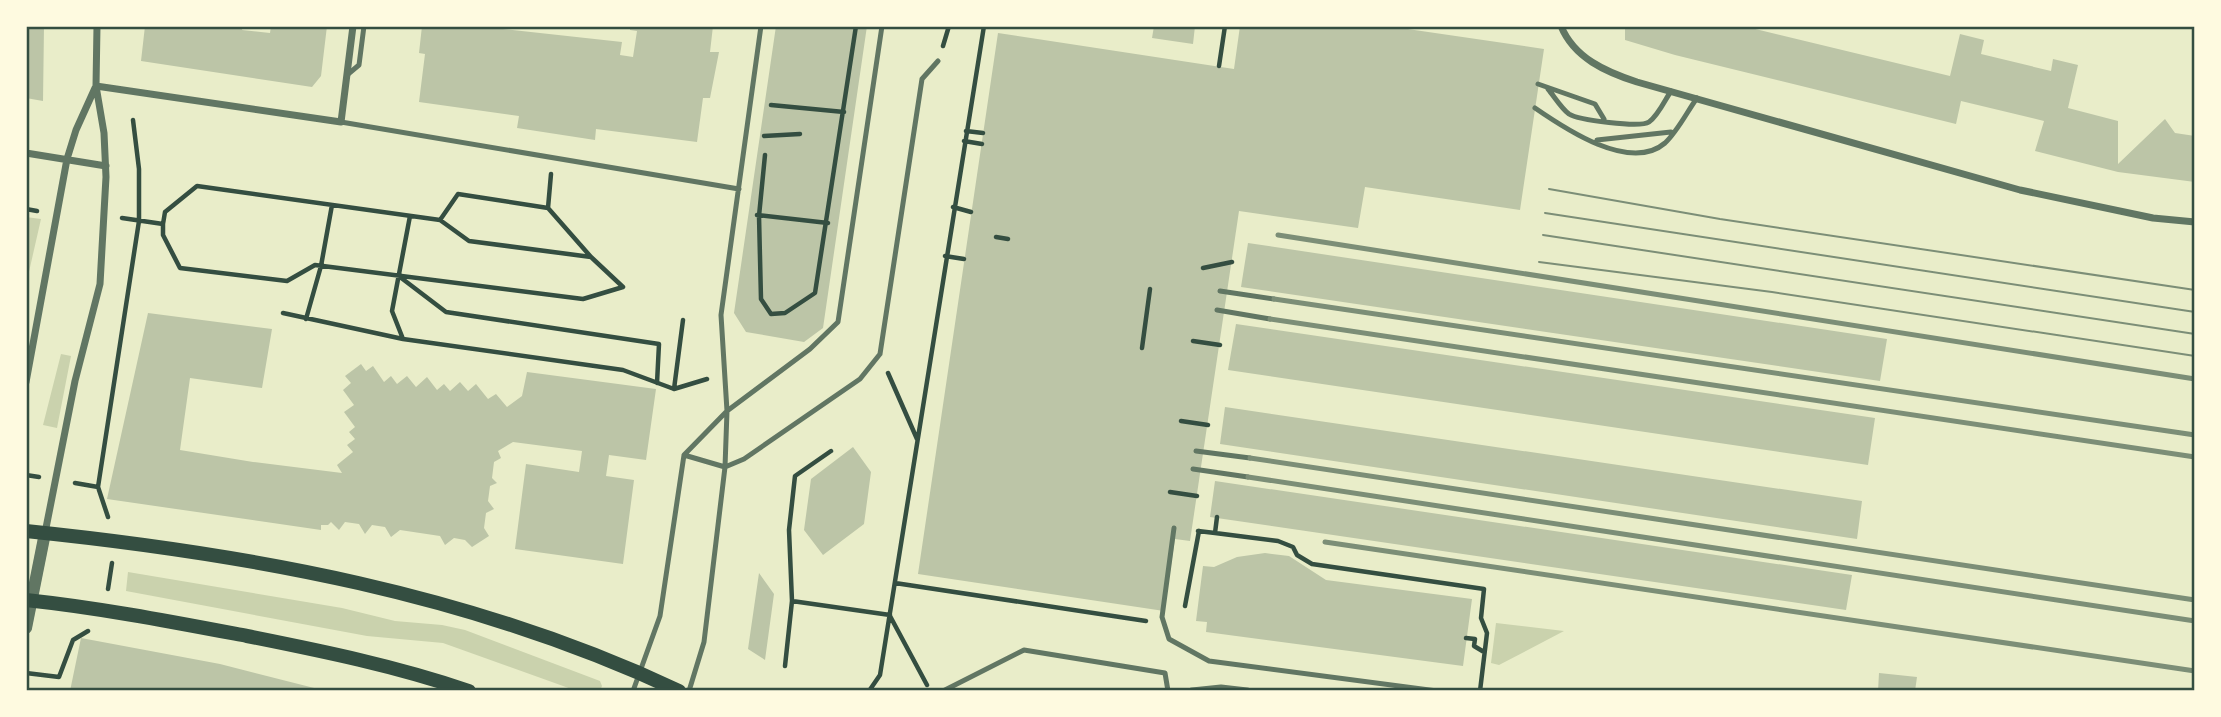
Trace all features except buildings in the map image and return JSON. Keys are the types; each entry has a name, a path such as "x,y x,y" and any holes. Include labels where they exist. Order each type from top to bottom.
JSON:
{"main road":[{"path":"26,531 115,540 305,570 410,594 638,671 679,691"},
{"path":"29,600 99,607 339,654 414,672 469,691"}],"street":[{"path":"26,628 29,600 75,381 100,284 106,166 96,86 97,26"},
{"path":"96,86 341,122 353,26"},
{"path":"1561,26 1575,48 1602,69 1671,92 2020,190 2153,218 2195,222"},
{"path":"26,382 67,159 76,130 96,86"},
{"path":"26,153 106,166"},
{"path":"1192,691 1221,688 1247,691"}],"lane":[{"path":"347,75 359,65 364,26"},
{"path":"689,691 704,642 725,467 727,411 721,315 761,26"},
{"path":"633,691 660,616 684,455 727,411 810,349 838,322 882,26"},
{"path":"684,455 725,467 744,459 860,379 880,354 922,79 939,61"},
{"path":"1538,84 1580,96 1595,104 1604,120"},
{"path":"1548,89 1569,114 1591,121 1604,120 1636,126 1648,123 1671,92"},
{"path":"1535,108 1571,133 1594,140 1618,152 1635,153 1662,144 1696,98"},
{"path":"341,122 553,160 739,189"},
{"path":"1594,140 1671,132"},
{"path":"1220,291 1274,299"},
{"path":"1217,310 1270,318"},
{"path":"1196,451 1250,458"},
{"path":"1193,470 1248,477"},
{"path":"1174,527 1162,617 1164,631 1178,646 1218,663 1437,691"},
{"path":"943,691 1024,650 1165,673 1168,691"}],"path":[{"path":"768,126 757,215 761,299 771,314 785,313 816,293 856,26"},
{"path":"869,691 880,675 945,256 984,26"},
{"path":"1219,66 1225,26"},
{"path":"769,116 773,92"},
{"path":"771,105 844,112"},
{"path":"115,540 98,488 139,221 139,169 133,120"},
{"path":"966,131 983,133"},
{"path":"765,136 800,134"},
{"path":"964,141 982,144"},
{"path":"548,208 553,160"},
{"path":"440,220 458,194 548,208 591,257 623,287 583,299 315,265 287,281 180,268 163,235 165,212 197,186 440,220 469,241 591,257"},
{"path":"306,319 321,266 332,205"},
{"path":"953,207 971,212"},
{"path":"26,209 37,211"},
{"path":"757,215 836,224"},
{"path":"403,339 393,311 410,216"},
{"path":"121,218 163,224"},
{"path":"996,237 1008,239"},
{"path":"945,256 964,259"},
{"path":"1203,268 1232,262"},
{"path":"399,276 446,312 659,344 657,383"},
{"path":"1142,348 1150,289"},
{"path":"284,313 403,339 623,370 674,389 724,374"},
{"path":"674,389 683,320"},
{"path":"1193,341 1220,345"},
{"path":"880,354 917,440"},
{"path":"1181,421 1208,425"},
{"path":"785,666 792,601 789,530 795,477 831,451"},
{"path":"81,484 98,488"},
{"path":"1170,492 1197,496"},
{"path":"1217,517 1215,533 1278,541 1293,547 1297,555 1312,564 1484,589 1481,618 1487,633 1480,691"},
{"path":"1178,646 1199,531"},
{"path":"895,583 1134,617 1151,624"},
{"path":"792,601 890,615"},
{"path":"890,615 932,691"},
{"path":"1466,638 1475,639 1474,646 1485,652"}],"green space":[{"path":"26,217 41,219 26,285"},
{"path":"61,354 71,356 57,428 43,425"},
{"path":"128,572 342,608 395,621 465,630 600,681 602,686 600,691 577,691 443,643 367,636 126,591"},
{"path":"1496,623 1564,631 1499,665 1491,663"}],"tram line":[{"path":"1549,189 1720,219 2195,290"},
{"path":"1545,213 2195,312"},
{"path":"1543,235 2195,334"},
{"path":"1539,262 1772,292 2195,356"}],"railway":[{"path":"1278,235 2195,379"},
{"path":"1274,299 2195,435"},
{"path":"1270,319 2195,457"},
{"path":"1250,458 2195,600"},
{"path":"1248,477 2195,621"},
{"path":"1325,542 2195,671"}]}
